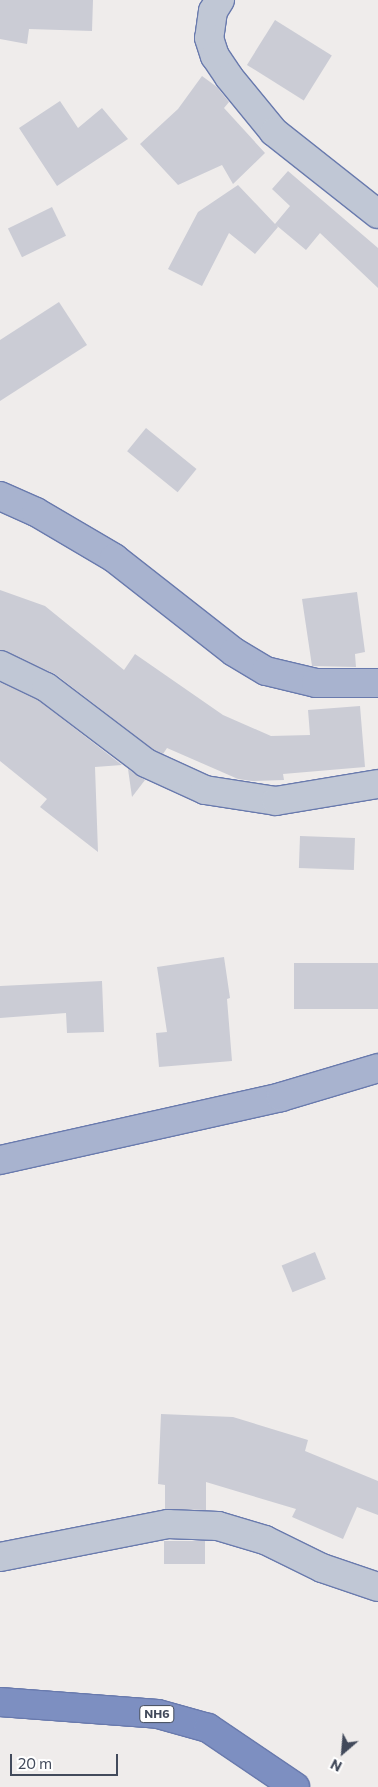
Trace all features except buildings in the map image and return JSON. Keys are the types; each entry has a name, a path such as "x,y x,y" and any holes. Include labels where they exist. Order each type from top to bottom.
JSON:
{"highway":[{"name":"NH6","path":"0,1702 158,1714 208,1728 295,1787"}],"main road":[{"path":"0,496 36,512 114,558 234,652 266,671 316,683 378,684"},
{"path":"0,1160 281,1097 378,1068"}],"street":[{"path":"220,0 212,11 209,38 215,56 229,77 274,132 378,214"},
{"path":"0,665 46,687 146,763 205,790 276,801 378,784"},
{"path":"0,1557 168,1524 218,1526 265,1540 322,1568 378,1587"}]}
